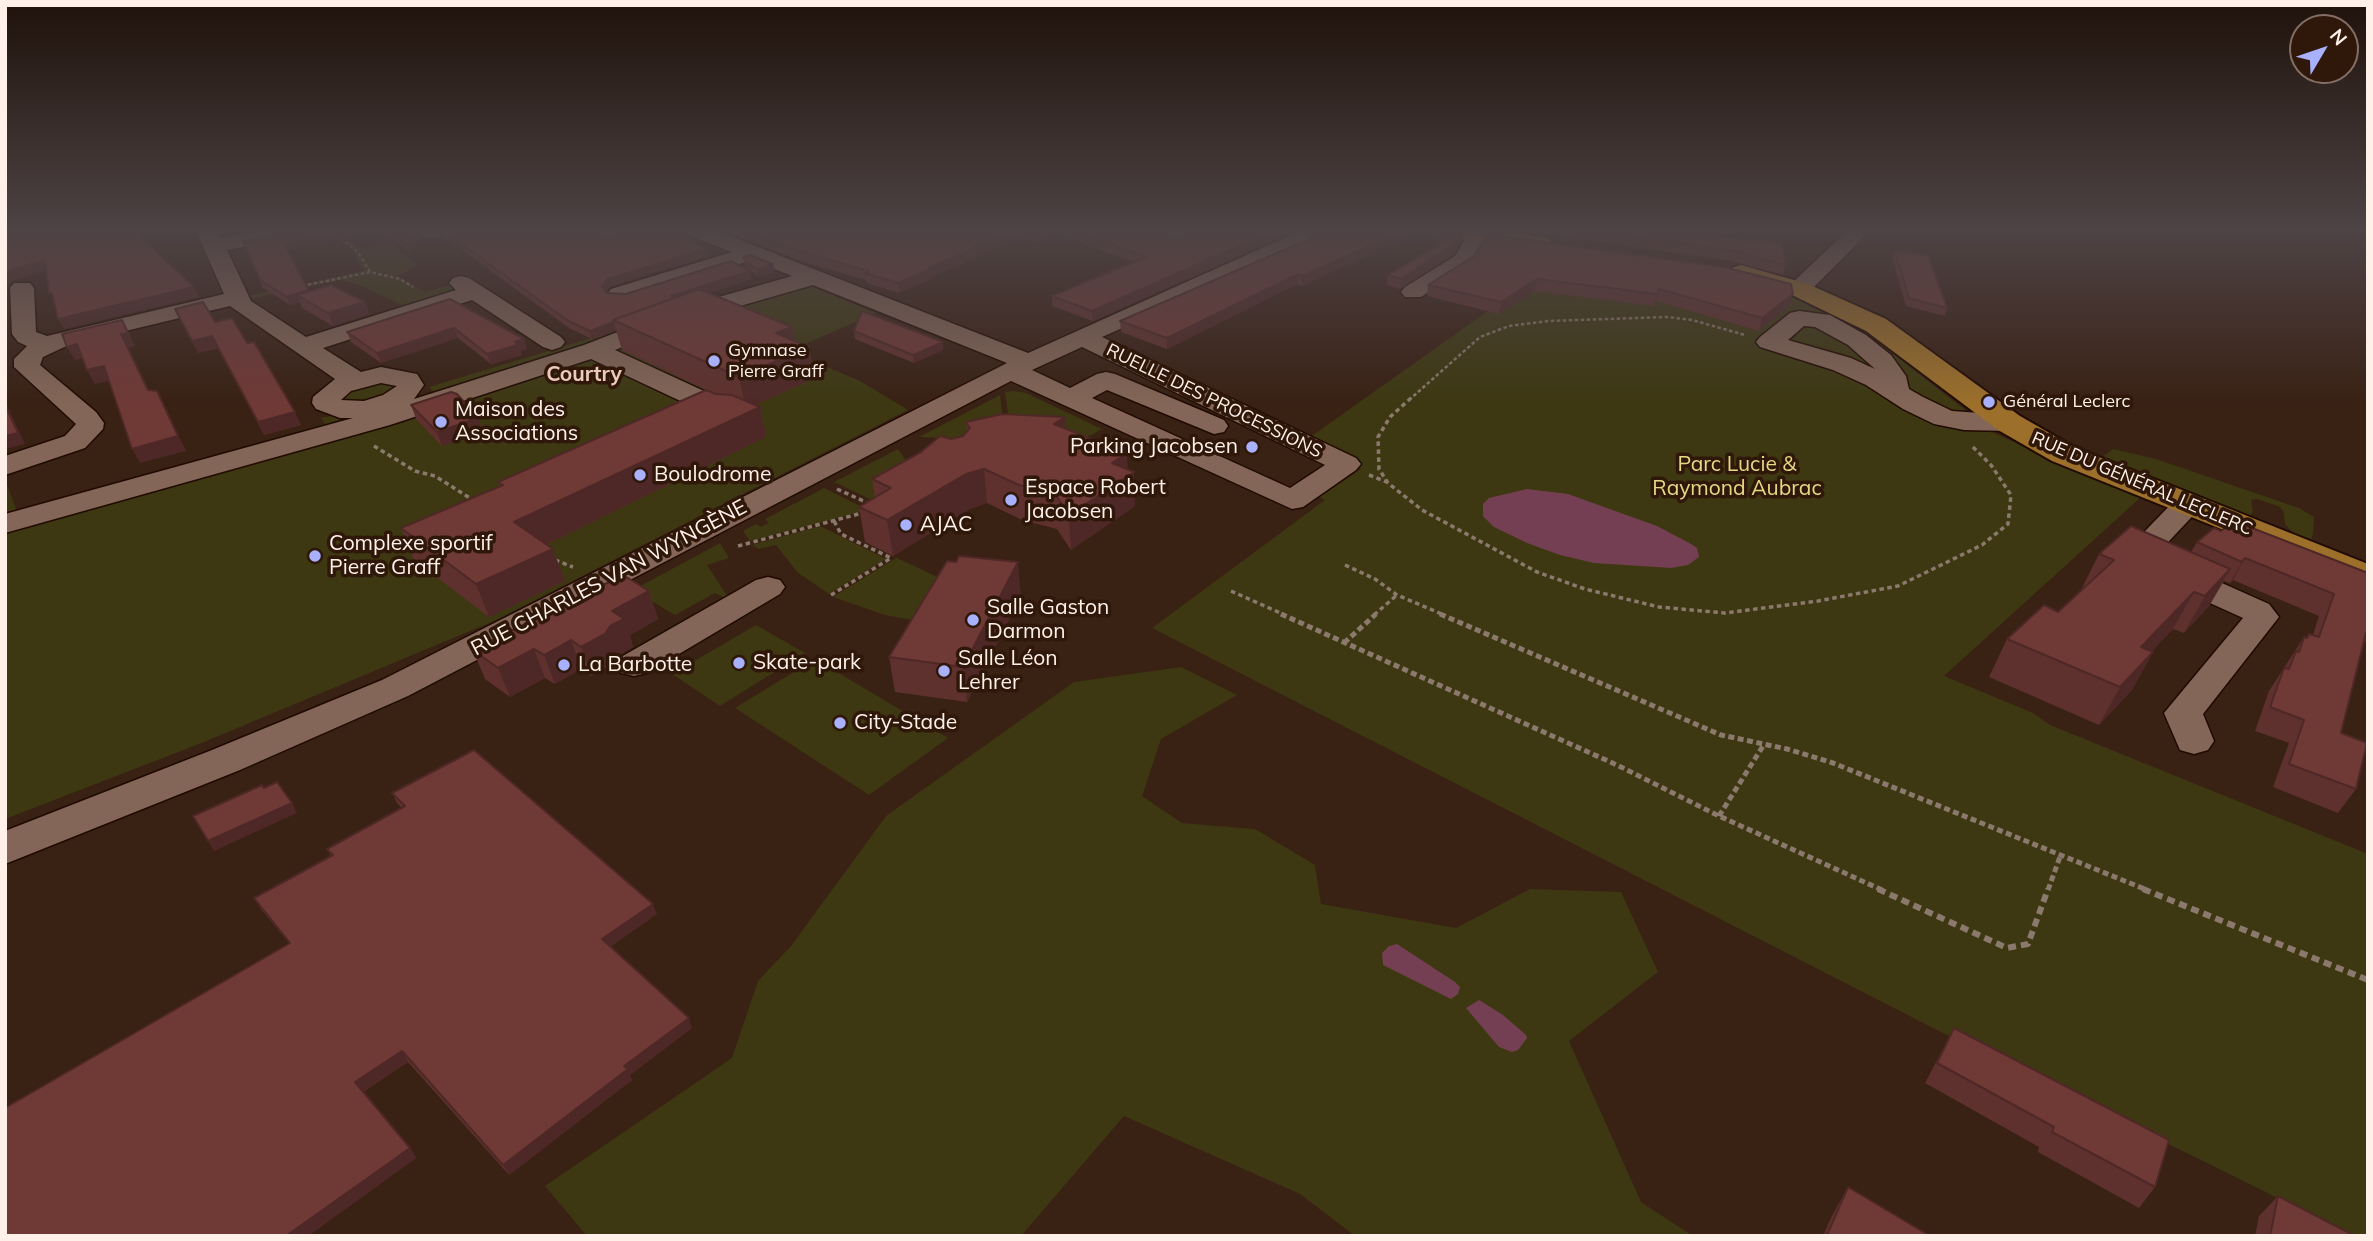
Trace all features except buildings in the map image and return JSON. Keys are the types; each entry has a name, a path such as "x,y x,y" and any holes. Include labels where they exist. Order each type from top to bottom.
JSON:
{"main road":[{"name":"RUE DU GÉNÉRAL LECLERC","path":"1784,289 1876,325 2009,423 2063,454 2368,577"}],"street":[{"path":"22,289 24,334 46,344"},
{"path":"232,289 236,299 247,310 355,380"},
{"path":"303,346 439,303 464,289"},
{"path":"470,289 552,342"},
{"path":"619,294 636,289"},
{"path":"5,524 593,350 686,314 773,289"},
{"path":"839,289 1021,366"},
{"name":"RUE CHARLES VAN WYNGÈNE","path":"23,831 239,755 395,688 1021,366 1191,289"},
{"path":"1413,292 1418,289"},
{"path":"5,466 60,449 75,442 89,429 90,423 86,418 27,367 27,359 46,344 236,299"},
{"path":"856,316 881,305"},
{"name":"RUELLE DES PROCESSIONS","path":"1021,366 1070,398 1292,500 1338,470 1082,337"},
{"path":"1769,342 1842,364 1944,418 1964,422 2009,423"},
{"path":"593,350 733,415"},
{"path":"393,375 408,380 411,385 393,410 352,411 330,407 326,403 332,391 355,380 393,375"},
{"path":"888,433 919,446"},
{"path":"2188,506 2137,556 2138,558 2257,611 2262,617 2183,713 2194,741"},
{"path":"634,665 768,587"}],"path":[{"path":"416,289 439,303"},
{"path":"1769,342 1692,320 1667,317 1548,321 1509,326 1480,337 1390,417 1378,437 1380,469 1388,483 1441,522 1512,560 1563,582 1659,607 1725,613 1756,611 1898,586 1982,545 2008,524 2011,495 2003,481 1944,418"},
{"path":"393,410 365,431 365,440 415,471 435,476 479,504"},
{"path":"738,546 878,507 826,483"},
{"path":"831,595 891,558 841,534 834,521"},
{"path":"548,556 577,569"},
{"path":"1345,565 1375,579 1397,595 1721,736 1787,749 1833,763 2368,980"},
{"path":"1231,591 1617,765 1719,816 2007,948 2028,944 2061,854"},
{"path":"1344,643 1397,595"},
{"path":"1719,816 1763,746"}],"green space":[{"path":"281,289 298,289 250,299 248,296"},
{"path":"368,289 420,289 425,292 436,289 453,290 411,307"},
{"name":"Complexe sportif Pierre Graff","path":"754,289 817,289 876,313 789,351 860,381 908,410 494,621 199,744 5,819 5,479 17,512 325,424 321,418 437,395 429,387"},
{"name":"Parc Lucie & Raymond Aubrac","path":"1519,289 1779,292 1803,297 1801,300 1840,319 1879,343 1996,434 2140,498 1944,676 2033,713 2050,725 2368,854 2368,1236 2355,1236 1933,1028 1152,628 1325,500 1319,497 1361,469 1306,440"},
{"path":"371,381 399,386 370,404 339,402 339,394"},
{"path":"1005,392 1026,393 1102,429 1075,444 1011,435"},
{"path":"1000,395 1005,435 958,445 944,438 919,437"},
{"path":"898,449 908,463 878,503 834,482"},
{"path":"2113,449 2156,459 2299,508 2314,517 2311,539 2296,536 2285,524 2284,513 2280,507 2257,499 2251,500 2253,512 2248,517 2108,463 2104,456"},
{"path":"824,488 868,510 750,541 743,531 756,524 761,527 769,523 765,519"},
{"path":"820,526 886,559 829,594 797,572 776,545 758,549 752,545"},
{"path":"720,543 729,558 707,565 730,600 715,593 675,615 633,590"},
{"path":"893,556 963,589 934,624 885,615 833,597 896,558"},
{"name":"Skate-park","path":"756,625 805,653 720,706 672,674"},
{"name":"City-Stade","path":"815,659 948,738 869,795 735,708"},
{"path":"1181,667 1237,695 1161,739 1142,796 1182,823 1255,829 1315,865 1321,904 1456,928 1530,889 1621,892 1658,972 1569,1041 1641,1202 1693,1236 1355,1236 1300,1194 1124,1116 1021,1236 587,1236 545,1186 732,1058 758,981 791,946 886,816 1074,682"}],"shaded area":[{"path":"1527,489 1568,494 1657,526 1697,548 1699,557 1688,565 1671,568 1594,563 1527,543 1494,527 1483,516 1483,504 1489,498"},
{"path":"1397,944 1455,982 1460,987 1458,994 1451,999 1383,965 1382,953 1389,946"},
{"path":"1479,1000 1503,1015 1526,1035 1527,1038 1518,1050 1512,1052 1499,1047 1466,1008"}],"place":[{"name":"Gymnase Pierre Graff","path":"714,361"},
{"name":"Général Leclerc","path":"1989,402"},
{"name":"Maison des Associations","path":"441,422"},
{"name":"Parking Jacobsen","path":"1252,447"},
{"name":"Boulodrome","path":"640,475"},
{"name":"Espace Robert Jacobsen","path":"1011,500"},
{"name":"AJAC","path":"906,525"},
{"name":"Complexe sportif Pierre Graff","path":"315,556"},
{"name":"Salle Gaston Darmon","path":"973,620"},
{"name":"Skate-park","path":"739,663"},
{"name":"La Barbotte","path":"564,665"},
{"name":"Salle Léon Lehrer","path":"944,671"},
{"name":"City-Stade","path":"840,723"}],"district":[{"name":"Courtry","path":"584,375"}]}
